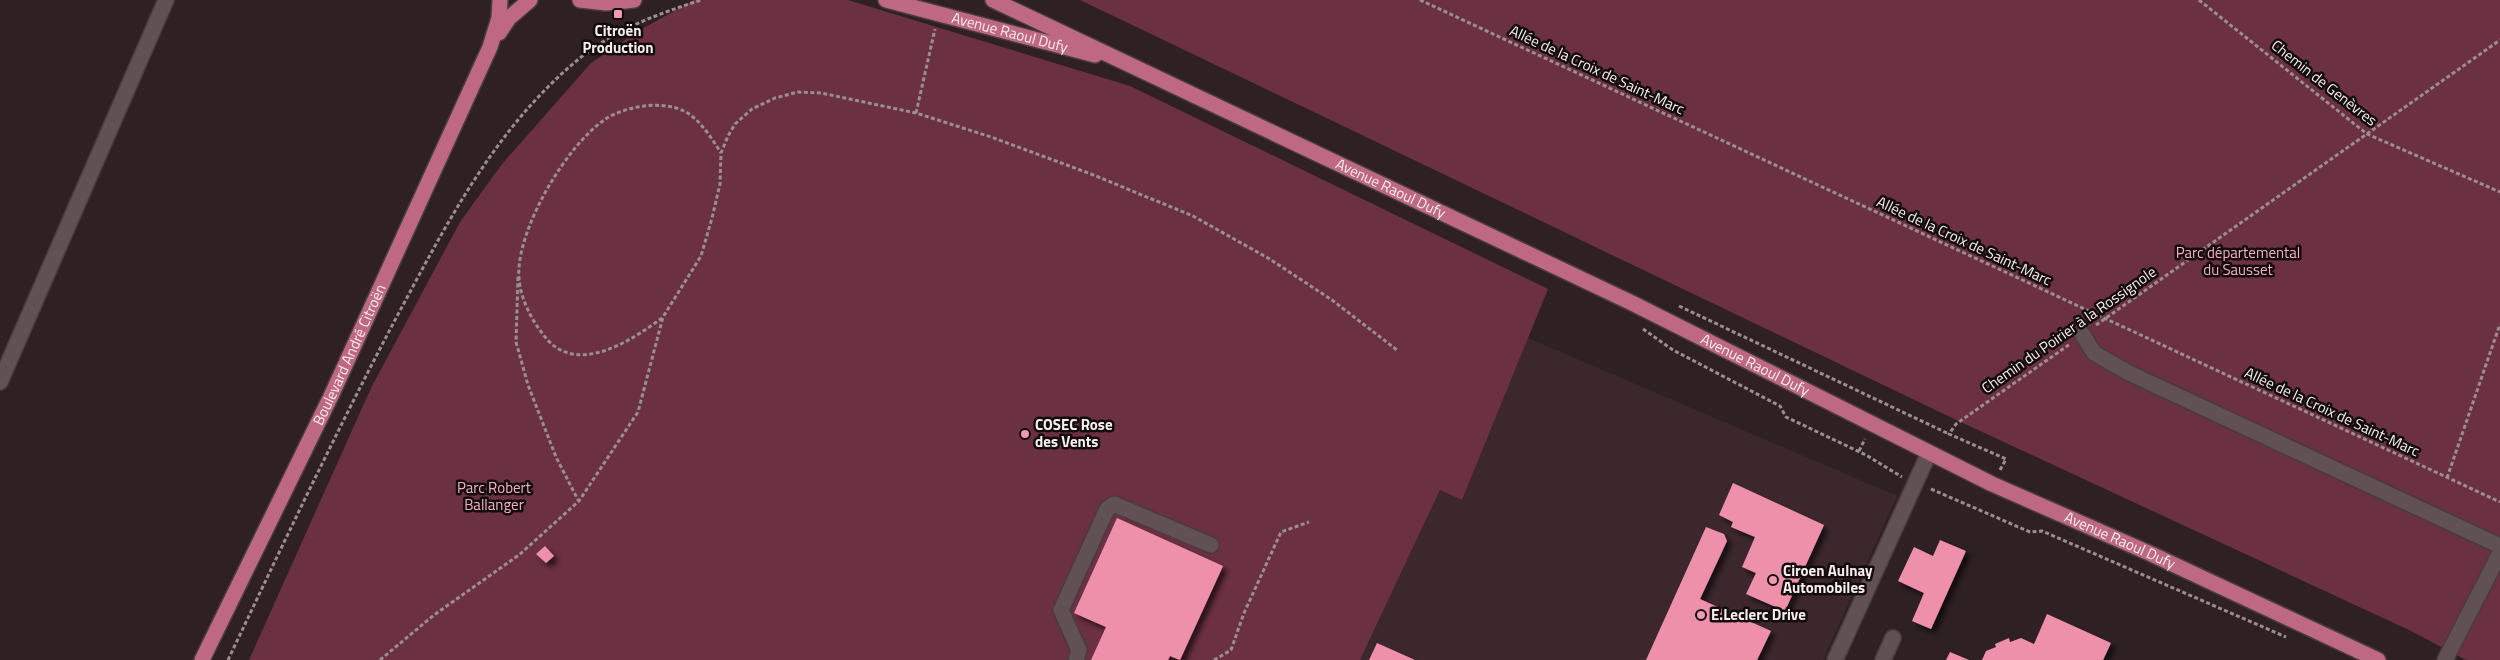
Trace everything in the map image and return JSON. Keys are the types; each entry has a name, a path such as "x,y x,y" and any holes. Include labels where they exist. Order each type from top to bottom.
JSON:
{"main road":[{"name":"Boulevard André Citroën","path":"202,660 332,394 490,47 499,18 500,0"},
{"name":"Boulevard André Citroën","path":"490,47 509,18 530,0"},
{"path":"580,0 606,2 634,0"},
{"name":"Avenue Raoul Dufy","path":"886,0 1133,66"},
{"name":"Avenue Raoul Dufy","path":"993,0 1632,303 1929,454 1992,484 2149,553 2378,660"}],"street":[{"path":"0,382 166,0"},
{"path":"2083,335 2094,353 2129,373 2500,546"},
{"path":"1835,660 1929,454"},
{"path":"1076,660 1079,650 1060,610 1107,509 1114,504 1211,545"},
{"path":"2445,660 2500,553"},
{"path":"1883,660 1893,638"}],"path":[{"path":"228,660 332,442 449,219 483,163 548,87 580,58 612,36 646,19 701,0"},
{"name":"Allée de la Croix de Saint-Marc","path":"1420,0 2500,502"},
{"name":"Chemin de Genèvres","path":"2200,0 2367,134 2500,192"},
{"path":"916,113 936,27"},
{"name":"Chemin du Poirier à la Rossignole","path":"1992,484 2006,459 1949,434 1956,424 2500,40"},
{"path":"380,660 434,615 519,555 579,501 638,412 663,317 701,256 720,184 721,153 735,124 752,110 775,98 798,92 821,93 916,113 991,137 1193,216 1276,263 1332,300 1397,350"},
{"path":"579,501 556,457 528,385 516,342 518,268 538,204 558,170 580,142 604,120 634,108 659,105 684,112 708,133 721,153"},
{"path":"518,268 522,296 532,320 550,343 573,355 613,349 663,317"},
{"path":"2447,478 2500,324"},
{"path":"1641,328 1674,350 1780,406 1786,417 1866,455 1888,470 1916,484 1953,497 2030,532 2042,531 2292,640"},
{"path":"1214,660 1231,650 1244,613 1281,532 1309,522"}],"shaded area":[{"path":"1528,338 1897,496 1823,660 1360,660 1440,490 1462,500"}],"green space":[{"name":"Parc Robert Ballanger","path":"694,0 848,0 1130,86 1548,289 1462,500 1440,490 1360,660 249,660 371,388 460,222 502,164 591,63 640,30"},
{"name":"Parc départemental du Sausset","path":"1080,0 2500,0 2500,660 2466,660 2409,630 1950,417"}],"building":[{"path":"1733,483 1824,525 1785,611 1746,594 1756,573 1742,567 1755,537 1731,527 1733,522 1719,515"},
{"path":"1117,518 1223,566 1180,660 1170,656 1168,660 1091,660 1106,627 1074,613"},
{"name":"E.Leclerc Drive","path":"1706,527 1724,534 1727,541 1700,599 1771,631 1757,660 1646,660"},
{"path":"1940,540 1966,551 1931,629 1912,621 1924,593 1898,581 1914,547 1933,556"},
{"path":"545,546 554,556 546,563 536,554"},
{"path":"2047,614 2111,643 2103,660 1982,660 1986,651 1996,647 1995,644 2009,638 2010,642 2021,638 2034,644"},
{"path":"1377,643 1415,660 1369,660"},
{"path":"1950,652 1969,660 1946,660"}],"place":[{"name":"Citroën Production","path":"618,14"},
{"name":"COSEC Rose des Vents","path":"1025,434"},
{"name":"Ciroen Aulnay Automobiles","path":"1773,580"},
{"name":"E.Leclerc Drive","path":"1701,615"}]}
